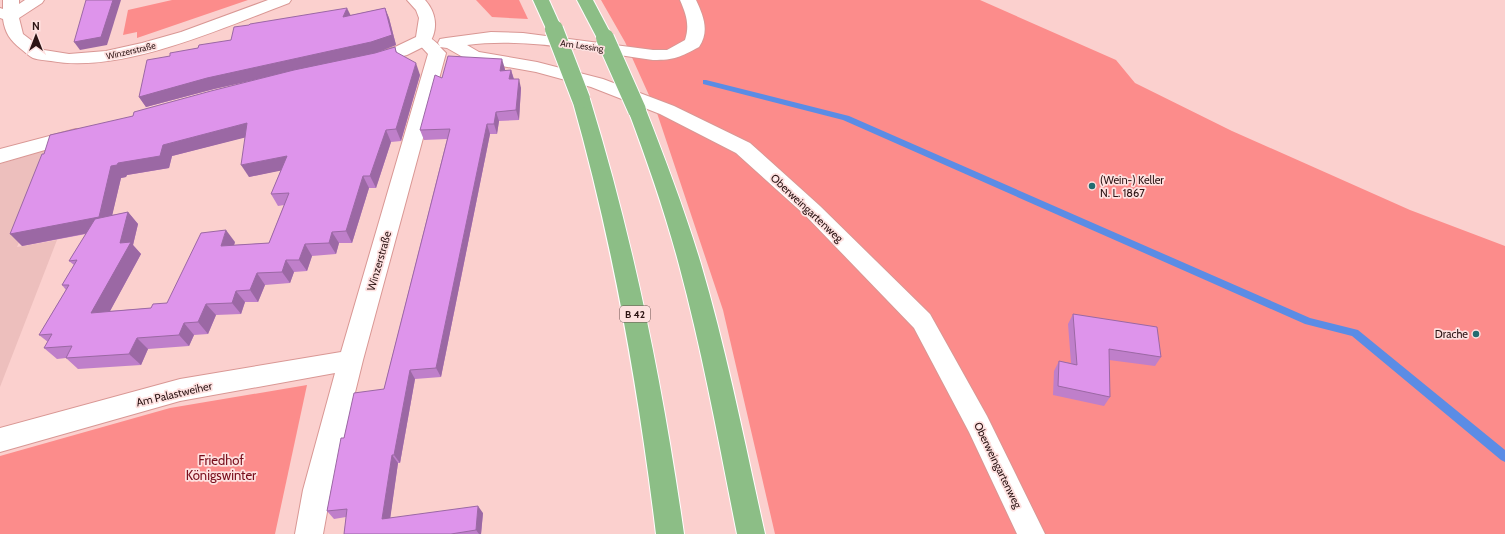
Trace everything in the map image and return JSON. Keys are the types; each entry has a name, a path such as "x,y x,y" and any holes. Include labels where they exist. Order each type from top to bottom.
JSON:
{"highway":[{"name":"B 42","path":"541,0 581,99 613,208 628,275 646,374 663,477 670,534"},
{"path":"585,0 605,38 637,110 663,178 690,264 720,379 751,534"}],"street":[{"path":"7,10 36,0"},
{"name":"Winzerstraße","path":"7,10 17,38 26,47 44,55 73,59 93,59 146,49 283,0"},
{"path":"350,64 380,58 401,51 423,40 428,16 422,5 415,0"},
{"name":"Am Lessing","path":"423,40 451,43 491,37 524,38 653,55 670,55 693,43 698,30 697,20 688,0"},
{"name":"Winzerstraße","path":"309,534 317,490 351,360 437,53 423,40"},
{"name":"Oberweingartenweg","path":"451,43 474,56 537,67 597,83 667,110 743,148 813,211 922,321 978,424 1031,534"},
{"path":"0,156 90,131"},
{"name":"Am Palastweiher","path":"0,440 180,390 351,360"}],"shaded area":[{"path":"59,146 52,166 17,247 57,240 0,387 0,164"}],"green space":[{"path":"172,0 248,0 137,38 137,32 123,35 128,10"},
{"path":"476,0 519,0 528,19 492,17"},
{"path":"601,0 980,0 1116,60 1135,83 1232,131 1410,210 1505,246 1505,534 775,534 723,310 657,113 625,42"},
{"name":"Friedhof Königswinter","path":"307,385 275,534 0,534 0,456 170,408"}],"building":[{"path":"86,0 113,0 101,37 74,42"},
{"path":"347,8 343,17 385,8 392,35 371,42 207,78 139,97 147,60 170,56 170,53 198,48 199,45 231,40 234,27"},
{"path":"395,47 396,52 416,63 396,129 386,130 370,176 363,176 346,231 332,232 329,243 305,244 299,260 286,260 282,272 257,273 250,290 236,291 232,303 206,304 198,322 184,323 179,335 137,338 129,354 66,358 72,346 44,348 52,334 39,335 69,285 62,285 77,260 69,261 95,219 128,212 120,243 131,242 91,313 151,308 153,304 167,303 201,233 226,230 221,246 269,243 289,193 271,194 287,156 241,165 247,123 163,145 160,156 118,163 117,165 111,166 99,217 10,234 42,154 44,154 50,135 133,116 134,112 211,91"},
{"path":"448,56 502,59 500,71 511,70 509,79 519,79 516,110 496,112 494,124 487,124 436,368 410,370 394,455 392,455 382,519 478,506 476,530 451,534 344,534 347,509 327,511 341,438 344,438 354,393 384,389 450,129 420,130 435,75 442,78"},
{"path":"1073,314 1157,327 1161,357 1109,349 1110,397 1058,386 1059,361 1077,365"}],"waterway":[{"path":"706,82 846,118 1308,321 1355,333 1505,457"}],"place":[{"name":"(Wein-) Keller N. L. 1867","path":"1092,186"},
{"name":"Drache","path":"1476,334"}]}
